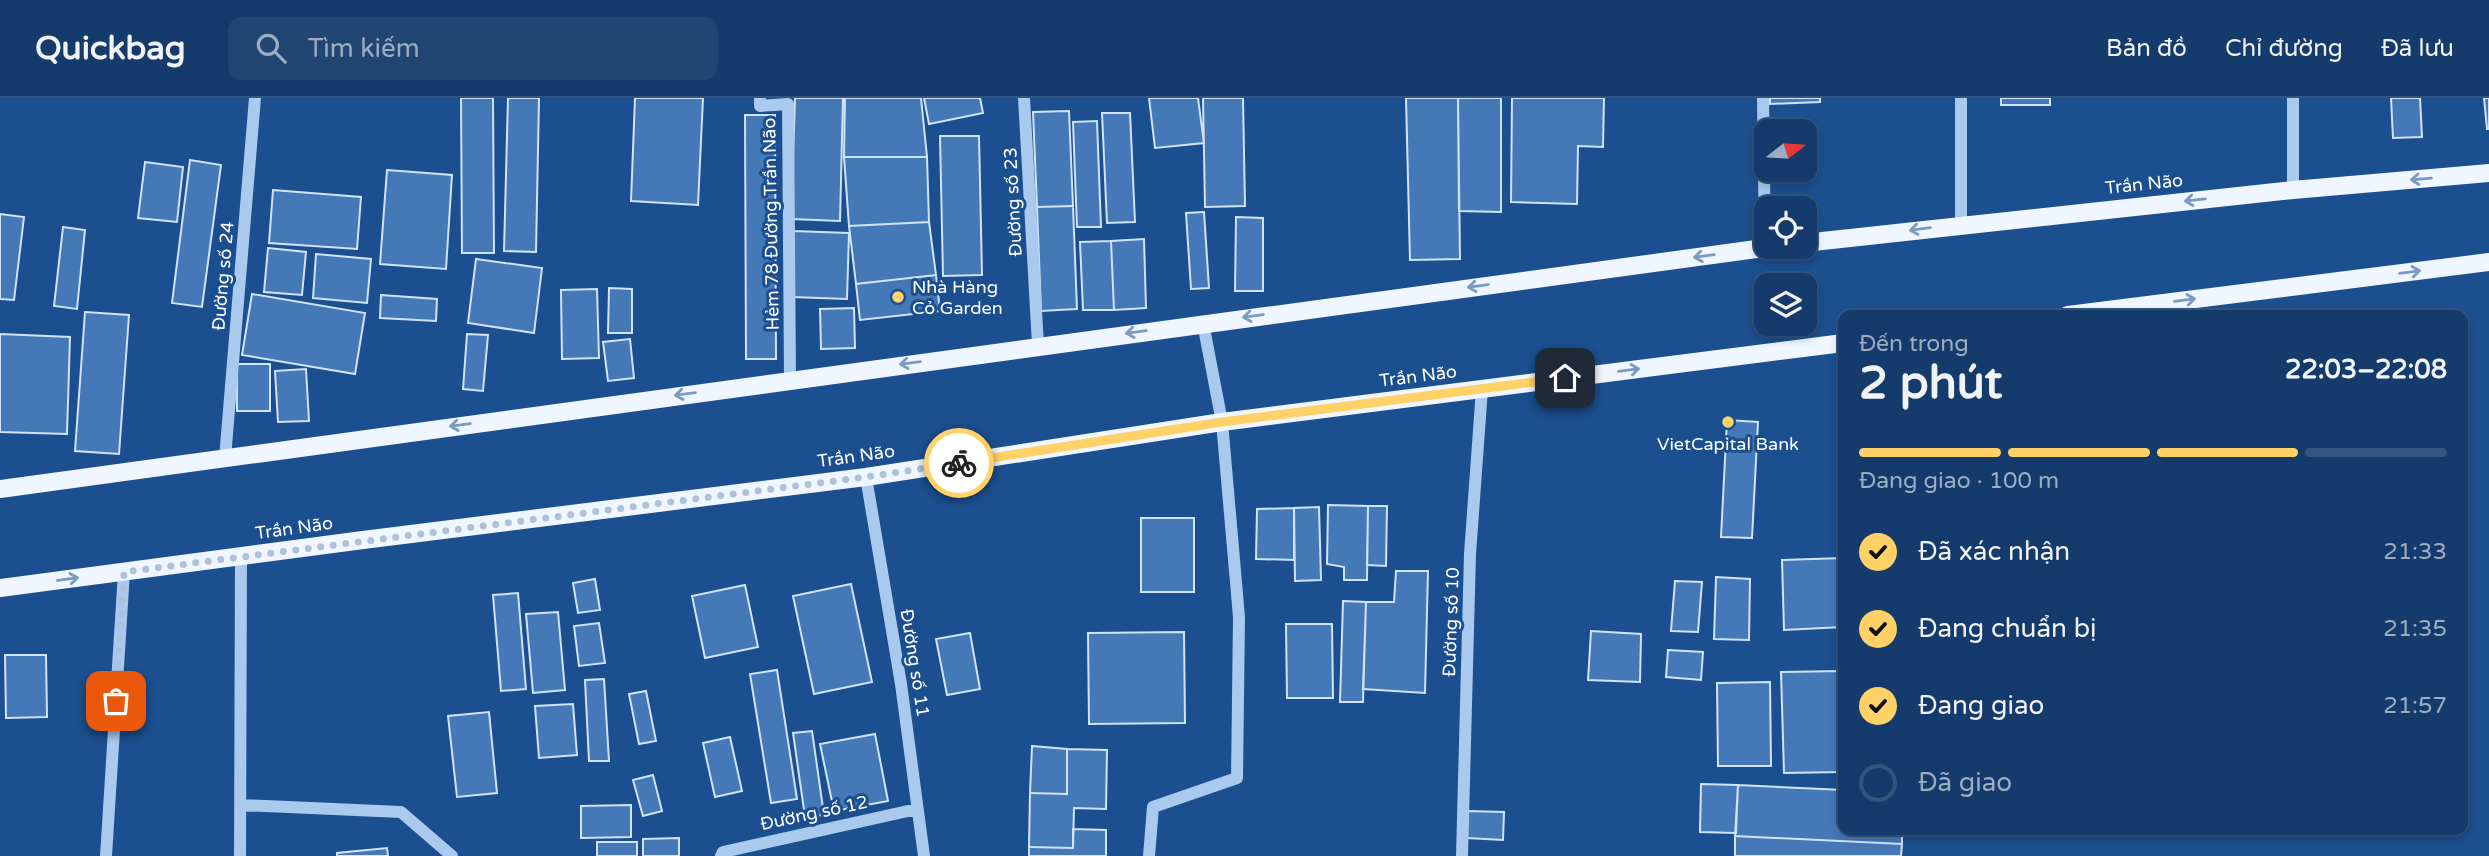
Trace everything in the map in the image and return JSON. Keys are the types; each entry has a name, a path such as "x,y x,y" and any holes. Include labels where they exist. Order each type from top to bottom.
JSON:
{"main road":[{"name":"Trần Não","path":"1817,242 2293,190 2489,173"},
{"path":"0,489 1754,248"},
{"path":"2108,310 2489,262"},
{"name":"Trần Não","path":"0,588 866,477 1222,422 1838,344"}],"street":[{"name":"Đường số 24","path":"225,458 255,98"},
{"name":"Hẻm 78 Đường Trần Não","path":"760,98 760,106 788,104 790,380"},
{"name":"Đường số 23","path":"1024,98 1038,345"},
{"path":"1763,98 1764,196"},
{"path":"1961,98 1961,225"},
{"path":"2293,98 2293,190"},
{"path":"1149,856 1153,807 1237,778 1239,617 1222,422 1203,323"},
{"name":"Đường số 10","path":"1462,856 1470,554 1482,389"},
{"name":"Đường số 11","path":"866,477 901,684 924,856"},
{"path":"240,856 241,556"},
{"path":"106,856 124,572"},
{"path":"241,805 401,811 452,856"},
{"name":"Đường số 12","path":"721,856 723,852 917,809"}],"building":[{"path":"461,98 493,98 494,253 462,253"},
{"path":"508,98 539,98 536,252 504,251"},
{"path":"635,98 703,98 698,205 631,201"},
{"path":"795,98 843,98 840,221 791,219"},
{"path":"845,98 921,98 927,157 844,157"},
{"path":"924,98 980,98 983,113 929,124"},
{"path":"1149,98 1198,98 1204,143 1155,148"},
{"path":"1203,98 1243,98 1245,206 1205,207"},
{"path":"1406,98 1458,98 1460,259 1410,260"},
{"path":"1458,98 1501,98 1501,212 1459,211"},
{"path":"1512,98 1604,98 1603,147 1578,146 1577,204 1511,202"},
{"path":"1770,98 1820,98 1820,102 1770,104"},
{"path":"2001,98 2050,98 2050,105 2001,105"},
{"path":"2391,98 2420,98 2422,137 2393,138"},
{"path":"2484,98 2489,98 2489,129 2487,129"},
{"path":"1069,111 1073,206 1037,207 1033,112"},
{"path":"1102,113 1130,113 1135,222 1107,223"},
{"path":"745,115 775,115 776,359 746,359"},
{"path":"1097,121 1101,227 1077,227 1073,122"},
{"path":"940,136 979,136 982,275 943,276"},
{"path":"844,157 927,157 929,222 849,226"},
{"path":"190,160 221,165 202,307 172,303"},
{"path":"145,162 183,167 177,222 138,218"},
{"path":"387,170 452,175 446,269 380,264"},
{"path":"273,190 361,197 357,249 269,243"},
{"path":"1073,206 1077,309 1041,311 1037,207"},
{"path":"1204,212 1209,288 1191,289 1186,213"},
{"path":"0,214 24,217 14,300 0,299"},
{"path":"1236,217 1263,218 1263,291 1235,291"},
{"path":"929,222 936,275 856,284 849,226"},
{"path":"63,227 85,230 77,309 54,306"},
{"path":"793,231 849,233 847,299 791,297"},
{"path":"1144,239 1146,308 1114,310 1111,241"},
{"path":"1111,241 1114,310 1083,310 1080,242"},
{"path":"268,248 306,252 302,295 264,292"},
{"path":"316,254 371,259 367,303 313,298"},
{"path":"476,259 542,268 534,333 468,323"},
{"name":"Nhà Hàng Cỏ Garden","path":"936,275 940,311 860,320 856,284"},
{"path":"609,288 632,289 632,333 608,333"},
{"path":"597,289 599,358 562,359 561,290"},
{"path":"252,294 365,313 355,374 242,355"},
{"path":"381,295 437,299 436,321 380,318"},
{"path":"854,308 855,348 821,349 820,309"},
{"path":"85,312 129,315 119,454 75,451"},
{"path":"0,334 70,337 67,434 0,432"},
{"path":"467,334 488,335 483,391 463,389"},
{"path":"630,339 634,378 608,381 603,342"},
{"path":"237,364 270,364 270,411 237,411"},
{"path":"306,369 309,421 278,422 275,371"},
{"path":"1727,420 1758,422 1752,538 1721,537"},
{"path":"1328,505 1368,506 1367,580 1344,580 1344,567 1327,564"},
{"path":"1368,506 1387,506 1386,566 1367,565"},
{"path":"1319,507 1321,580 1295,581 1294,508"},
{"path":"1294,508 1294,560 1256,559 1257,509"},
{"path":"1141,518 1194,518 1194,592 1141,592"},
{"path":"1838,558 1838,627 1784,630 1782,560"},
{"path":"1396,571 1428,571 1425,693 1363,689 1366,602 1394,602"},
{"path":"1716,577 1750,579 1749,640 1714,639"},
{"path":"595,579 600,610 578,613 573,583"},
{"path":"1675,581 1702,582 1698,632 1671,631"},
{"path":"851,584 872,682 814,694 793,596"},
{"path":"745,585 758,647 705,658 692,596"},
{"path":"518,593 526,689 501,691 493,595"},
{"path":"1343,601 1366,602 1363,702 1340,702"},
{"path":"558,612 565,690 533,693 526,614"},
{"path":"599,623 605,663 579,666 574,626"},
{"path":"1286,624 1332,624 1333,698 1287,698"},
{"path":"1591,631 1641,634 1640,682 1588,680"},
{"path":"1184,632 1185,723 1089,724 1088,633"},
{"path":"970,633 980,689 947,695 936,639"},
{"path":"1668,650 1703,652 1701,680 1666,677"},
{"path":"5,655 46,655 47,717 6,718"},
{"path":"777,670 797,799 771,803 750,674"},
{"path":"1838,671 1838,772 1784,773 1781,672"},
{"path":"604,679 609,761 589,761 585,680"},
{"path":"1770,682 1771,766 1718,766 1717,683"},
{"path":"646,691 656,741 639,744 629,694"},
{"path":"573,704 577,755 539,758 535,706"},
{"path":"489,712 497,793 457,797 448,716"},
{"path":"812,731 824,815 805,817 793,733"},
{"path":"875,734 888,801 834,811 820,744"},
{"path":"730,737 742,791 715,797 703,743"},
{"path":"1032,746 1067,749 1067,794 1030,793"},
{"path":"1067,749 1107,750 1106,809 1074,808 1073,848 1029,847 1030,793 1067,794"},
{"path":"653,775 662,811 643,816 633,780"},
{"path":"1701,784 1738,785 1736,833 1700,832"},
{"path":"1738,785 1838,790 1838,835 1902,835 1902,844 1735,836"},
{"path":"631,805 631,837 581,838 581,806"},
{"path":"1468,811 1504,812 1503,840 1467,838"},
{"path":"1073,829 1106,830 1106,856 1029,856 1029,847 1073,848"},
{"path":"1735,836 1902,844 1901,856 1735,856"},
{"path":"679,838 679,856 643,856 643,839"},
{"path":"597,842 637,842 637,856 597,856"},
{"path":"387,848 388,856 337,856 337,853"}],"way so far":[{"path":"116,701 124,572 959,463"}],"place":[{"name":"Nhà Hàng Cỏ Garden","path":"898,297"},
{"name":"VietCapital Bank","path":"1728,422"}],"route":[{"path":"959,463 1222,422 1565,378"}]}
